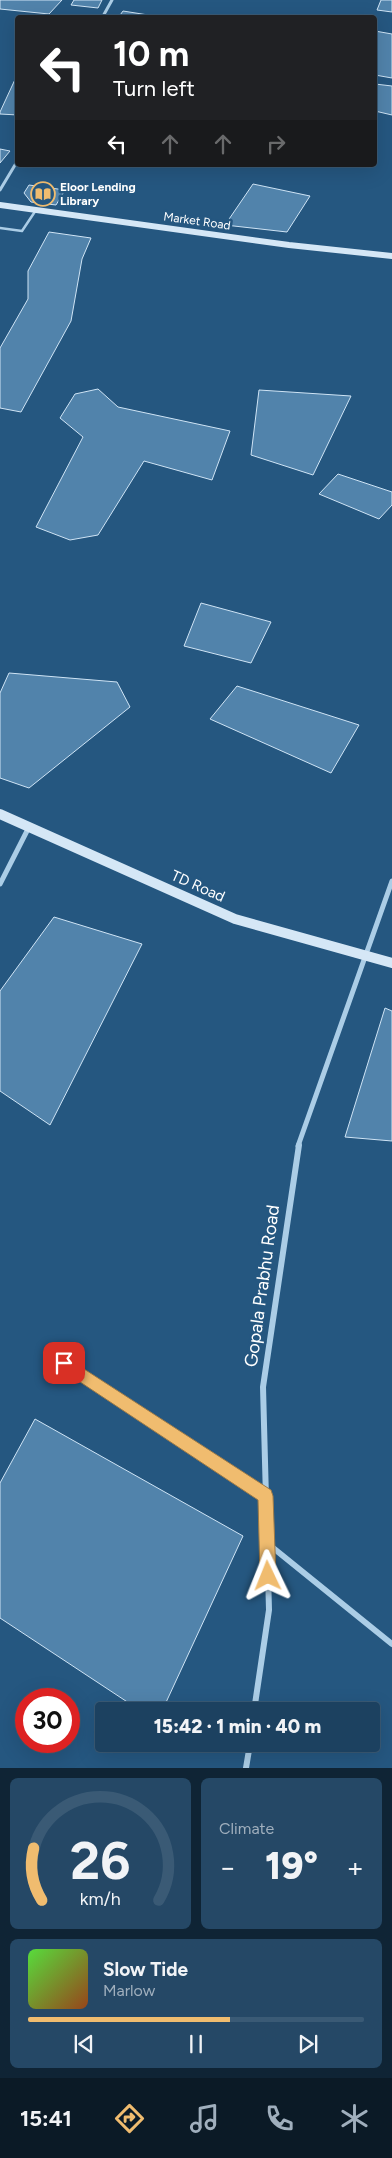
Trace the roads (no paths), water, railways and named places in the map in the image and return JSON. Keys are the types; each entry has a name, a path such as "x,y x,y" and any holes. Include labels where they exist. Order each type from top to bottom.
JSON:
{"street":[{"path":"104,15 112,0"},
{"path":"0,190 15,165"},
{"name":"Market Road","path":"0,205 280,243 392,256"},
{"name":"TD Road","path":"0,814 235,919 392,963"},
{"path":"0,884 29,827"},
{"name":"Gopala Prabhu Road","path":"255,1702 269,1610 263,1387 297,1150 392,881"},
{"path":"48,1353 266,1496"},
{"path":"267,1543 392,1644"},
{"path":"246,1768 249,1752"}],"lane":[{"path":"0,228 22,231 36,210"}],"place":[{"name":"Eloor Lending Library","path":"43,194"}]}
